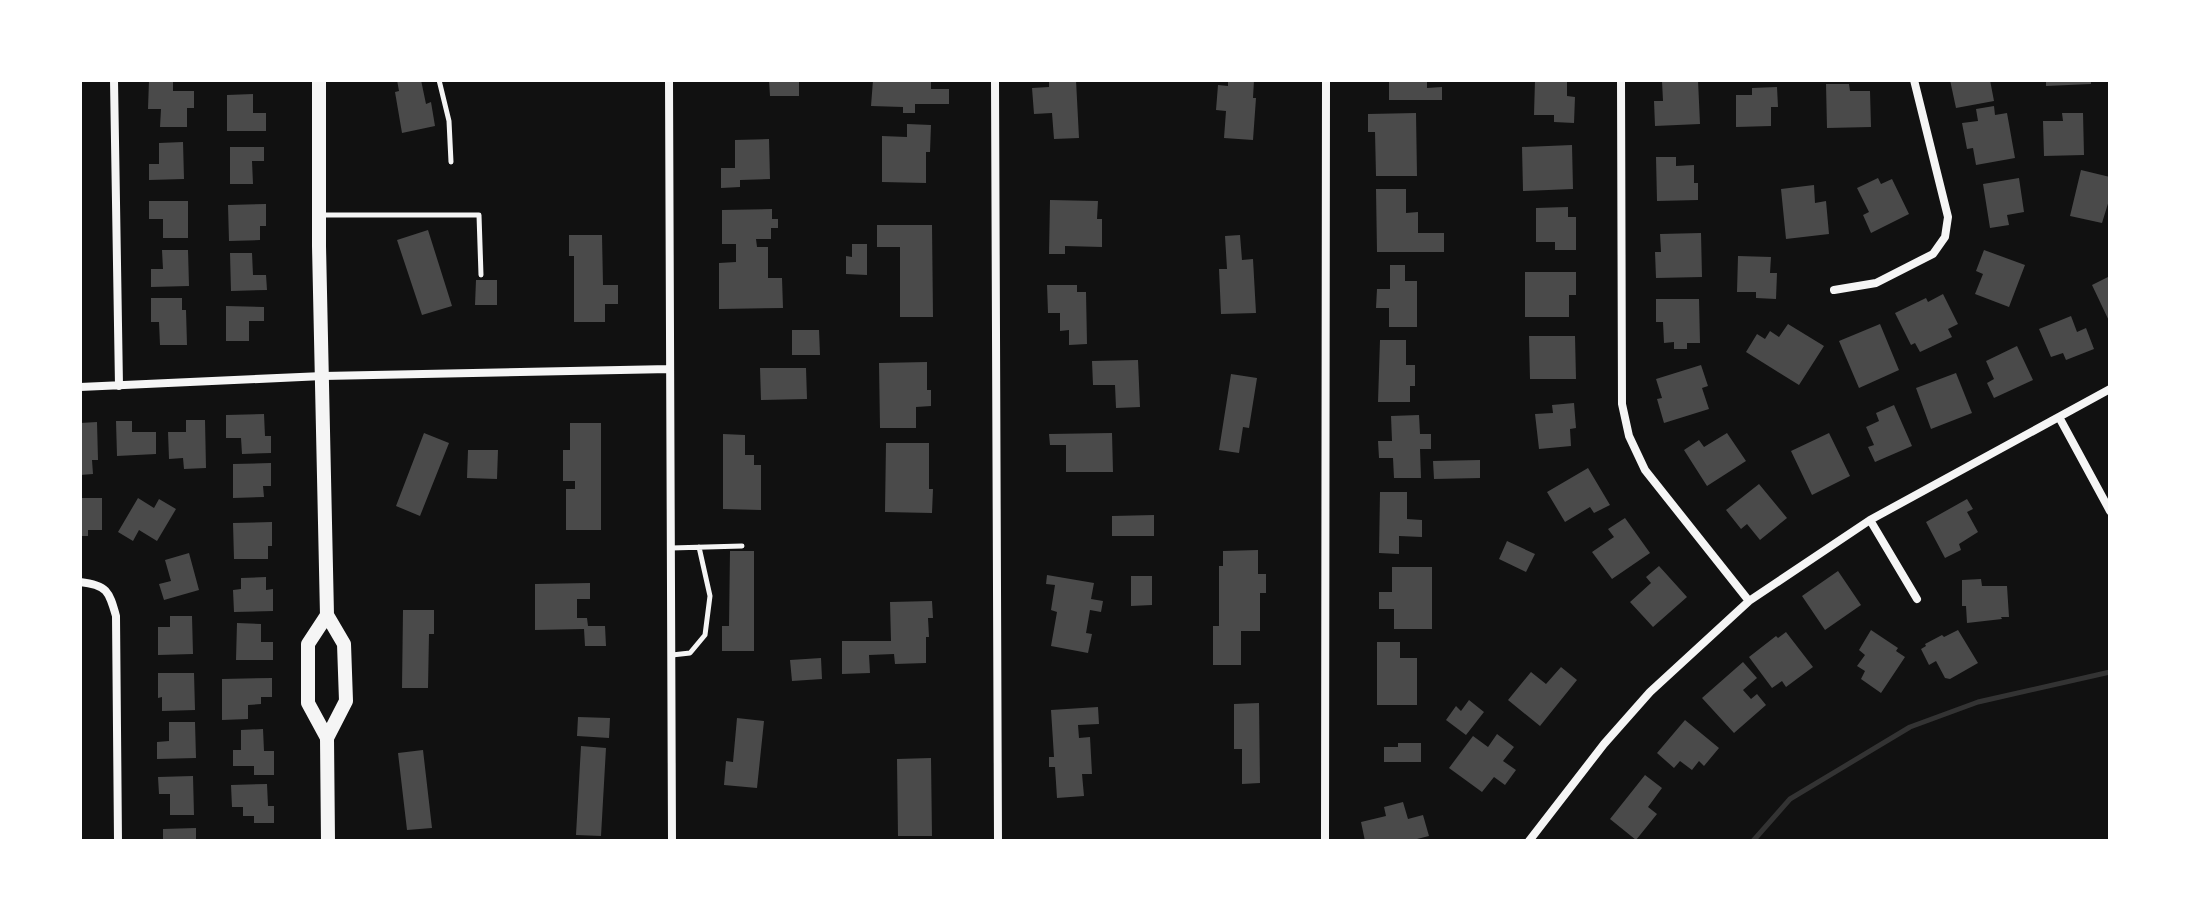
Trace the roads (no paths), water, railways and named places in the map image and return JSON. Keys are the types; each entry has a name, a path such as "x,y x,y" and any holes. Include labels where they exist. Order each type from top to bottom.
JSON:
{"main road":[{"path":"319,80 327,615 344,644 346,701 327,738 328,841"},
{"path":"327,615 308,644 308,703 327,738"}],"street":[{"path":"114,80 119,386"},
{"path":"669,80 672,841"},
{"path":"995,80 998,841"},
{"path":"1325,841 1326,80"},
{"path":"1621,80 1622,404 1629,436 1645,470 1749,601"},
{"path":"1834,290 1876,283 1933,254 1945,237 1948,217 1914,80"},
{"path":"80,387 323,376 670,369"},
{"path":"1529,841 1604,744 1650,692 1749,601 1870,520 2110,389"},
{"path":"2059,417 2110,511"},
{"path":"1870,520 1917,599"},
{"path":"80,582 105,588 116,616 118,841"}],"lane":[{"path":"439,80 449,121 451,162"},
{"path":"319,215 479,215 481,275"},
{"path":"670,548 742,546"},
{"path":"671,656 690,653 705,635 710,596 699,547"}],"waterway":[{"path":"1753,841 1790,799 1910,727 1978,702 2110,672"}]}
